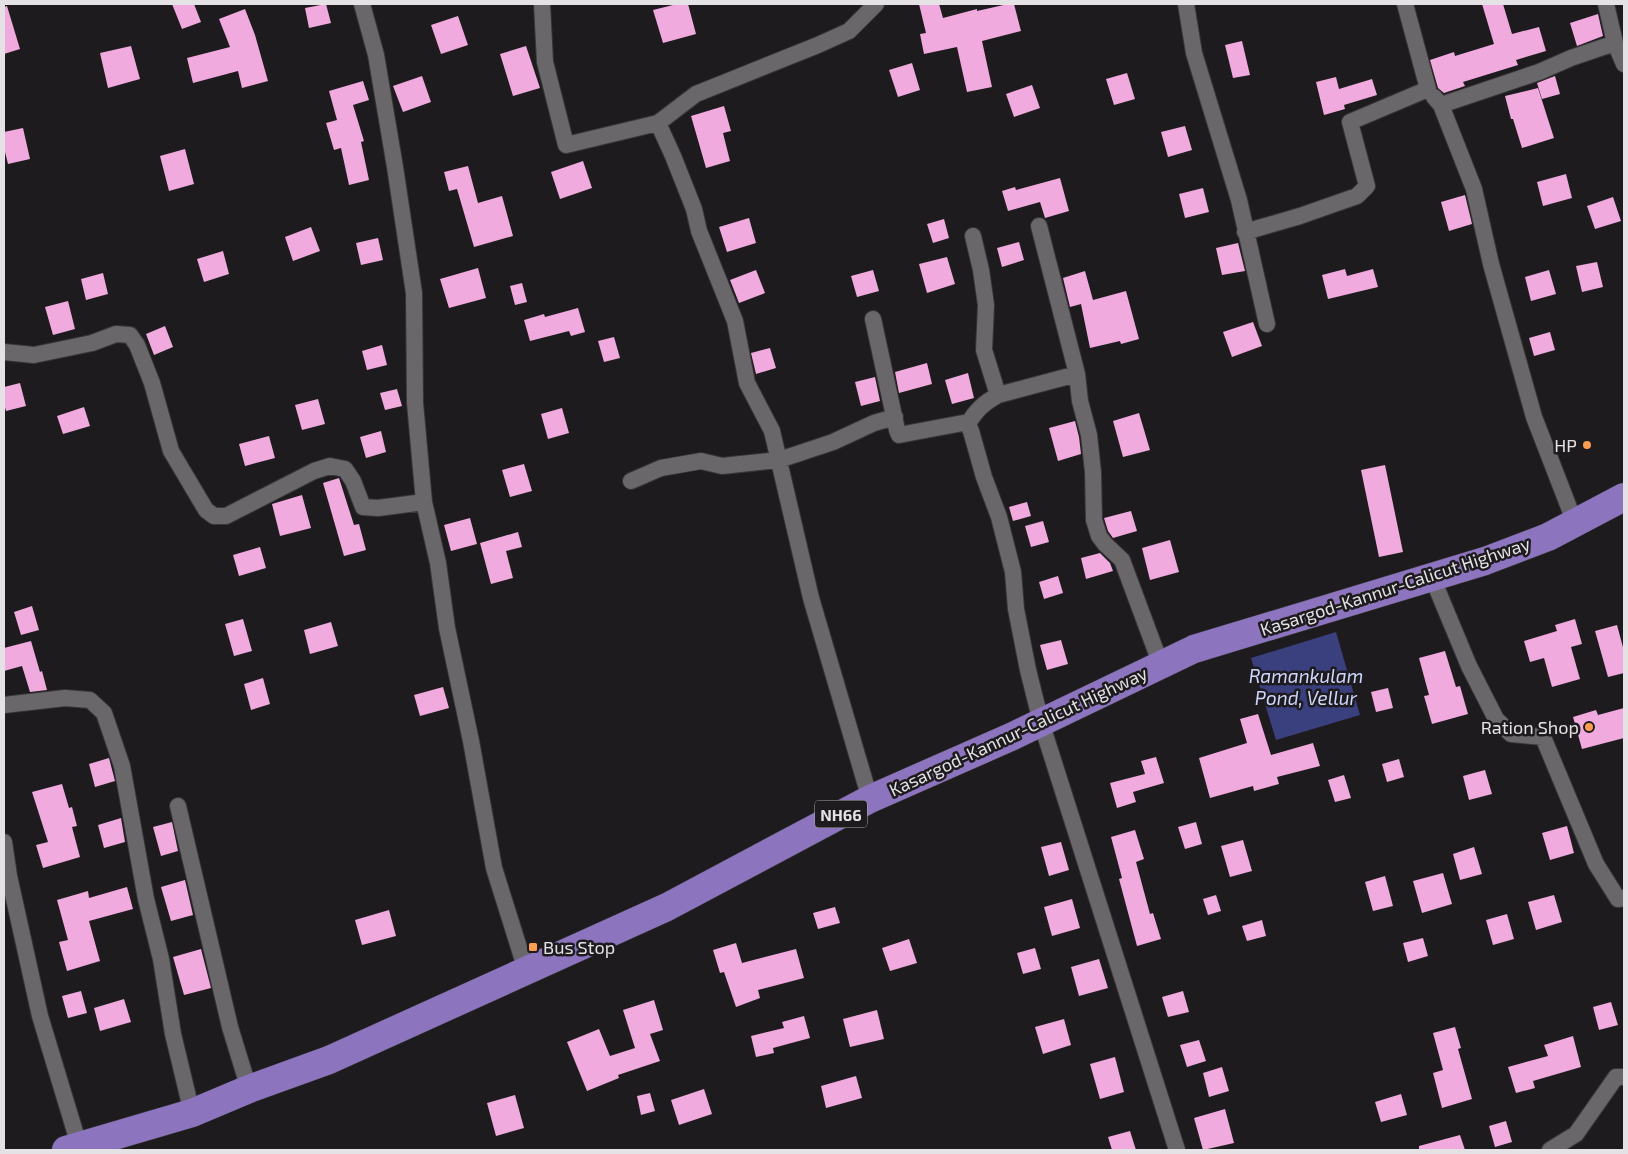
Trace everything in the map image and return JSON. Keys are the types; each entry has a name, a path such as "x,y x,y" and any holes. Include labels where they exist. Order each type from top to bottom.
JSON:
{"highway":[{"name":"Kasargod-Kannur-Calicut Highway","path":"72,1148 192,1113 249,1089 329,1060 667,907 870,799 1041,722 1194,649 1485,561 1539,540 1624,497"}],"street":[{"path":"362,4 376,55 414,293 415,403 424,502 438,563 447,628 471,741 494,868 526,970"},
{"path":"542,4 545,62 566,146 658,123 696,94 818,46 849,31 876,4"},
{"path":"1186,4 1194,53 1239,200 1267,324"},
{"path":"1405,4 1428,89 1441,105 1474,189 1491,264 1534,417 1575,523"},
{"path":"1606,4 1615,43 1624,64"},
{"path":"1441,105 1539,72 1571,58 1615,43"},
{"path":"1246,232 1357,196 1367,186 1350,122 1428,89"},
{"path":"658,123 687,191 709,258 735,321 748,383 772,431 811,598 870,799"},
{"path":"1039,226 1077,374 1080,401 1089,435 1092,456 1094,520 1099,536 1122,560 1161,665"},
{"path":"973,236 982,270 986,305 984,350 998,395"},
{"path":"873,319 899,435 963,423 968,424"},
{"path":"4,352 34,355 92,342 116,334 130,335 137,345 152,383 171,451 206,510 214,516 226,516 314,471 330,466 345,469 353,481 363,507 378,508 424,502"},
{"path":"1077,374 998,395 979,408 968,424 984,477 999,517 1013,572 1016,609 1041,722 1177,1150"},
{"path":"631,481 661,468 701,461 722,466 779,460 833,442 874,423 895,417"},
{"path":"1432,577 1469,666 1496,719 1511,734 1543,737 1596,864 1618,899 1624,898"},
{"path":"4,706 65,698 90,700 104,713 122,766 146,899 161,959 173,1034 192,1113"},
{"path":"178,806 230,1028 249,1089"},
{"path":"4,842 40,1016 72,1148"},
{"path":"1550,1150 1576,1134 1616,1077 1624,1077"}],"water":[{"name":"Ramankulam Pond, Vellur","path":"1336,632 1360,715 1276,740 1251,658"}],"building":[{"path":"172,4 194,4 201,22 182,29"},
{"path":"326,4 331,23 309,28 305,8"},
{"path":"677,4 688,4 696,34 663,43 653,10"},
{"path":"919,4 939,4 943,18 977,9 977,11 1014,4 1021,31 982,41 992,87 967,92 957,47 924,54 920,34 926,33"},
{"path":"1482,4 1503,4 1512,34 1539,27 1546,51 1516,60 1518,65 1463,82 1465,86 1444,93 1438,88 1430,60 1454,52 1455,56 1494,44"},
{"path":"7,6 20,49 4,54 4,7"},
{"path":"245,9 255,35 268,81 242,88 238,71 193,83 187,58 230,47 219,19"},
{"path":"1598,14 1603,36 1577,46 1570,23"},
{"path":"458,16 468,45 441,54 431,25"},
{"path":"1242,41 1250,75 1233,78 1225,45"},
{"path":"131,46 140,79 108,88 100,53"},
{"path":"526,46 540,88 513,96 500,54"},
{"path":"912,63 920,90 898,97 889,70"},
{"path":"1127,73 1135,99 1114,105 1106,79"},
{"path":"422,76 431,102 403,112 393,86"},
{"path":"1555,76 1560,94 1542,99 1537,83"},
{"path":"1336,77 1339,89 1372,79 1377,95 1344,105 1345,109 1324,115 1316,82"},
{"path":"363,81 369,100 353,105 364,141 361,142 369,180 349,185 341,148 334,150 326,123 337,120 329,91"},
{"path":"1032,85 1040,108 1014,117 1006,94"},
{"path":"1538,88 1554,138 1522,148 1505,96"},
{"path":"724,106 731,131 723,133 730,161 706,168 691,116"},
{"path":"1185,126 1192,150 1168,157 1161,132"},
{"path":"23,128 30,159 8,164 4,148 4,132"},
{"path":"185,149 194,184 169,191 160,156"},
{"path":"583,161 592,188 560,199 551,172"},
{"path":"468,166 478,203 502,196 513,236 474,247 457,189 449,191 444,172"},
{"path":"1566,174 1572,198 1543,206 1537,182"},
{"path":"1060,178 1069,211 1045,218 1040,202 1008,211 1002,191 1015,187 1016,190"},
{"path":"1203,188 1209,212 1185,218 1179,194"},
{"path":"1465,195 1472,224 1449,231 1441,202"},
{"path":"1613,197 1621,221 1595,229 1587,206"},
{"path":"749,218 756,243 727,252 719,227"},
{"path":"944,219 949,238 933,243 927,224"},
{"path":"311,227 320,251 293,261 285,237"},
{"path":"378,238 383,260 361,265 356,243"},
{"path":"1019,242 1024,260 1002,267 997,248"},
{"path":"1238,243 1245,271 1222,275 1216,248"},
{"path":"223,251 229,274 204,282 197,259"},
{"path":"947,257 955,284 927,293 919,264"},
{"path":"1597,262 1603,287 1582,292 1576,266"},
{"path":"478,268 486,298 449,308 440,279"},
{"path":"1345,269 1347,276 1373,269 1378,287 1328,299 1322,275"},
{"path":"756,270 765,293 739,303 730,280"},
{"path":"873,270 879,291 857,297 851,276"},
{"path":"1549,270 1556,294 1531,301 1525,277"},
{"path":"1085,271 1093,300 1126,291 1139,339 1121,344 1120,341 1090,348 1081,304 1070,307 1063,278"},
{"path":"103,273 108,294 86,300 81,279"},
{"path":"522,283 527,302 515,305 510,286"},
{"path":"68,301 75,329 53,335 45,307"},
{"path":"578,308 585,332 571,336 569,331 530,341 524,320 544,314 545,317"},
{"path":"1253,322 1262,346 1232,357 1223,332"},
{"path":"165,326 173,347 154,355 146,334"},
{"path":"1550,332 1555,350 1534,356 1529,338"},
{"path":"614,337 620,358 604,362 598,341"},
{"path":"382,345 387,365 367,370 362,351"},
{"path":"770,348 776,368 756,374 751,353"},
{"path":"927,363 932,384 899,393 895,372"},
{"path":"968,373 974,398 952,404 945,380"},
{"path":"875,377 880,401 861,406 855,382"},
{"path":"20,383 26,406 6,411 4,387"},
{"path":"397,389 402,406 385,410 380,393"},
{"path":"318,399 325,424 302,430 295,405"},
{"path":"84,407 90,426 63,434 57,416"},
{"path":"562,408 569,433 548,439 541,414"},
{"path":"1139,413 1150,450 1123,457 1113,421"},
{"path":"1075,421 1081,454 1058,461 1049,428"},
{"path":"381,431 386,452 366,458 360,437"},
{"path":"269,436 275,458 245,466 239,444"},
{"path":"524,464 532,491 510,497 502,470"},
{"path":"1385,465 1403,552 1379,557 1361,470"},
{"path":"339,478 354,525 359,524 366,550 344,556 323,483"},
{"path":"302,495 311,528 280,536 272,504"},
{"path":"1027,502 1031,516 1013,521 1009,507"},
{"path":"1131,511 1137,531 1113,538 1108,531 1104,518"},
{"path":"470,518 477,544 451,551 444,525"},
{"path":"1043,521 1049,542 1031,547 1025,526"},
{"path":"518,532 522,547 506,551 513,578 491,584 480,543"},
{"path":"1170,540 1179,572 1150,580 1142,548"},
{"path":"260,547 266,568 239,576 233,555"},
{"path":"1100,553 1110,563 1113,571 1086,579 1081,558"},
{"path":"1058,576 1063,593 1044,599 1039,582"},
{"path":"32,606 39,630 21,635 14,612"},
{"path":"243,619 252,651 234,656 225,624"},
{"path":"1575,619 1582,644 1571,647 1580,679 1552,687 1544,658 1530,662 1524,641 1557,631 1555,625"},
{"path":"331,622 338,646 310,654 304,630"},
{"path":"1617,625 1624,651 1624,673 1608,677 1595,631"},
{"path":"1061,640 1068,664 1047,670 1040,645"},
{"path":"31,641 47,690 30,692 22,666 4,671 4,648"},
{"path":"1445,651 1456,687 1460,686 1468,714 1432,724 1424,696 1429,695 1419,658"},
{"path":"263,678 270,704 251,710 244,684"},
{"path":"443,687 449,708 420,716 414,695"},
{"path":"1388,688 1393,708 1376,712 1371,692"},
{"path":"1624,708 1624,738 1582,749 1573,717 1596,710 1598,715"},
{"path":"1258,714 1271,755 1313,743 1320,766 1277,777 1279,784 1254,791 1253,786 1210,798 1199,758 1247,743 1240,719"},
{"path":"1156,757 1164,783 1133,792 1136,802 1117,808 1110,783 1145,774 1141,761"},
{"path":"109,758 115,781 95,787 89,764"},
{"path":"1399,759 1404,777 1387,782 1382,764"},
{"path":"1485,770 1492,794 1469,800 1463,776"},
{"path":"1344,775 1351,798 1335,802 1328,780"},
{"path":"62,784 69,808 72,807 77,826 72,827 80,857 43,868 36,845 48,842 32,792"},
{"path":"121,818 125,842 104,848 98,825"},
{"path":"172,822 178,851 161,856 153,827"},
{"path":"1196,822 1202,844 1185,849 1178,827"},
{"path":"1567,826 1574,853 1550,860 1542,833"},
{"path":"1135,830 1144,859 1136,862 1150,914 1153,913 1161,939 1137,946 1119,879 1122,878 1111,837"},
{"path":"1243,840 1252,871 1230,877 1221,846"},
{"path":"1061,842 1069,870 1049,876 1041,847"},
{"path":"1474,847 1482,874 1460,880 1453,854"},
{"path":"1443,873 1452,904 1422,913 1413,881"},
{"path":"1385,876 1393,906 1373,911 1365,882"},
{"path":"185,880 193,915 171,921 161,887"},
{"path":"127,887 133,909 89,921 100,961 67,971 59,942 68,940 57,900 88,891 89,898"},
{"path":"1216,895 1221,911 1208,915 1203,899"},
{"path":"1554,895 1562,922 1536,930 1528,902"},
{"path":"1072,899 1080,928 1052,936 1044,907"},
{"path":"835,907 840,923 818,929 813,913"},
{"path":"389,910 396,936 362,945 355,920"},
{"path":"1507,914 1514,939 1493,945 1486,920"},
{"path":"1262,920 1266,936 1247,941 1242,926"},
{"path":"1423,938 1428,956 1408,962 1403,943"},
{"path":"909,939 917,963 890,971 882,948"},
{"path":"736,943 742,963 796,949 804,978 758,990 760,998 736,1007 724,972 720,973 713,950"},
{"path":"1035,948 1041,969 1023,974 1017,953"},
{"path":"201,949 211,988 184,995 173,957"},
{"path":"1099,959 1108,988 1079,996 1071,967"},
{"path":"81,991 87,1013 68,1018 62,996"},
{"path":"1183,991 1189,1012 1168,1017 1162,997"},
{"path":"124,999 131,1022 100,1031 94,1008"},
{"path":"654,1000 663,1030 650,1034 660,1061 618,1075 619,1078 587,1091 567,1042 599,1029 610,1056 635,1048 623,1010"},
{"path":"1611,1002 1618,1025 1599,1030 1593,1007"},
{"path":"877,1010 884,1039 850,1047 843,1019"},
{"path":"804,1016 810,1038 773,1048 774,1053 756,1057 751,1036 784,1028 782,1022"},
{"path":"1064,1019 1071,1045 1043,1054 1035,1027"},
{"path":"1455,1027 1461,1048 1458,1049 1472,1099 1442,1108 1433,1073 1443,1070 1433,1033"},
{"path":"1573,1036 1581,1067 1533,1081 1535,1088 1516,1093 1508,1067 1548,1056 1544,1045"},
{"path":"1199,1040 1206,1061 1187,1067 1180,1045"},
{"path":"1115,1057 1124,1092 1100,1099 1090,1064"},
{"path":"1222,1067 1229,1091 1209,1097 1203,1073"},
{"path":"856,1076 862,1098 826,1108 821,1086"},
{"path":"704,1089 712,1114 679,1125 671,1100"},
{"path":"650,1093 655,1111 641,1115 637,1096"},
{"path":"1401,1094 1407,1115 1381,1122 1375,1102"},
{"path":"515,1095 524,1128 496,1136 487,1103"},
{"path":"1225,1109 1234,1143 1203,1150 1194,1118"},
{"path":"1506,1121 1512,1142 1495,1147 1489,1126"},
{"path":"1130,1131 1136,1150 1112,1150 1108,1137"},
{"path":"1460,1135 1465,1150 1419,1150 1419,1146"}],"place":[{"name":"HP","path":"1587,445"},
{"name":"Ration Shop","path":"1589,727"},
{"name":"Bus Stop","path":"533,947"}]}
